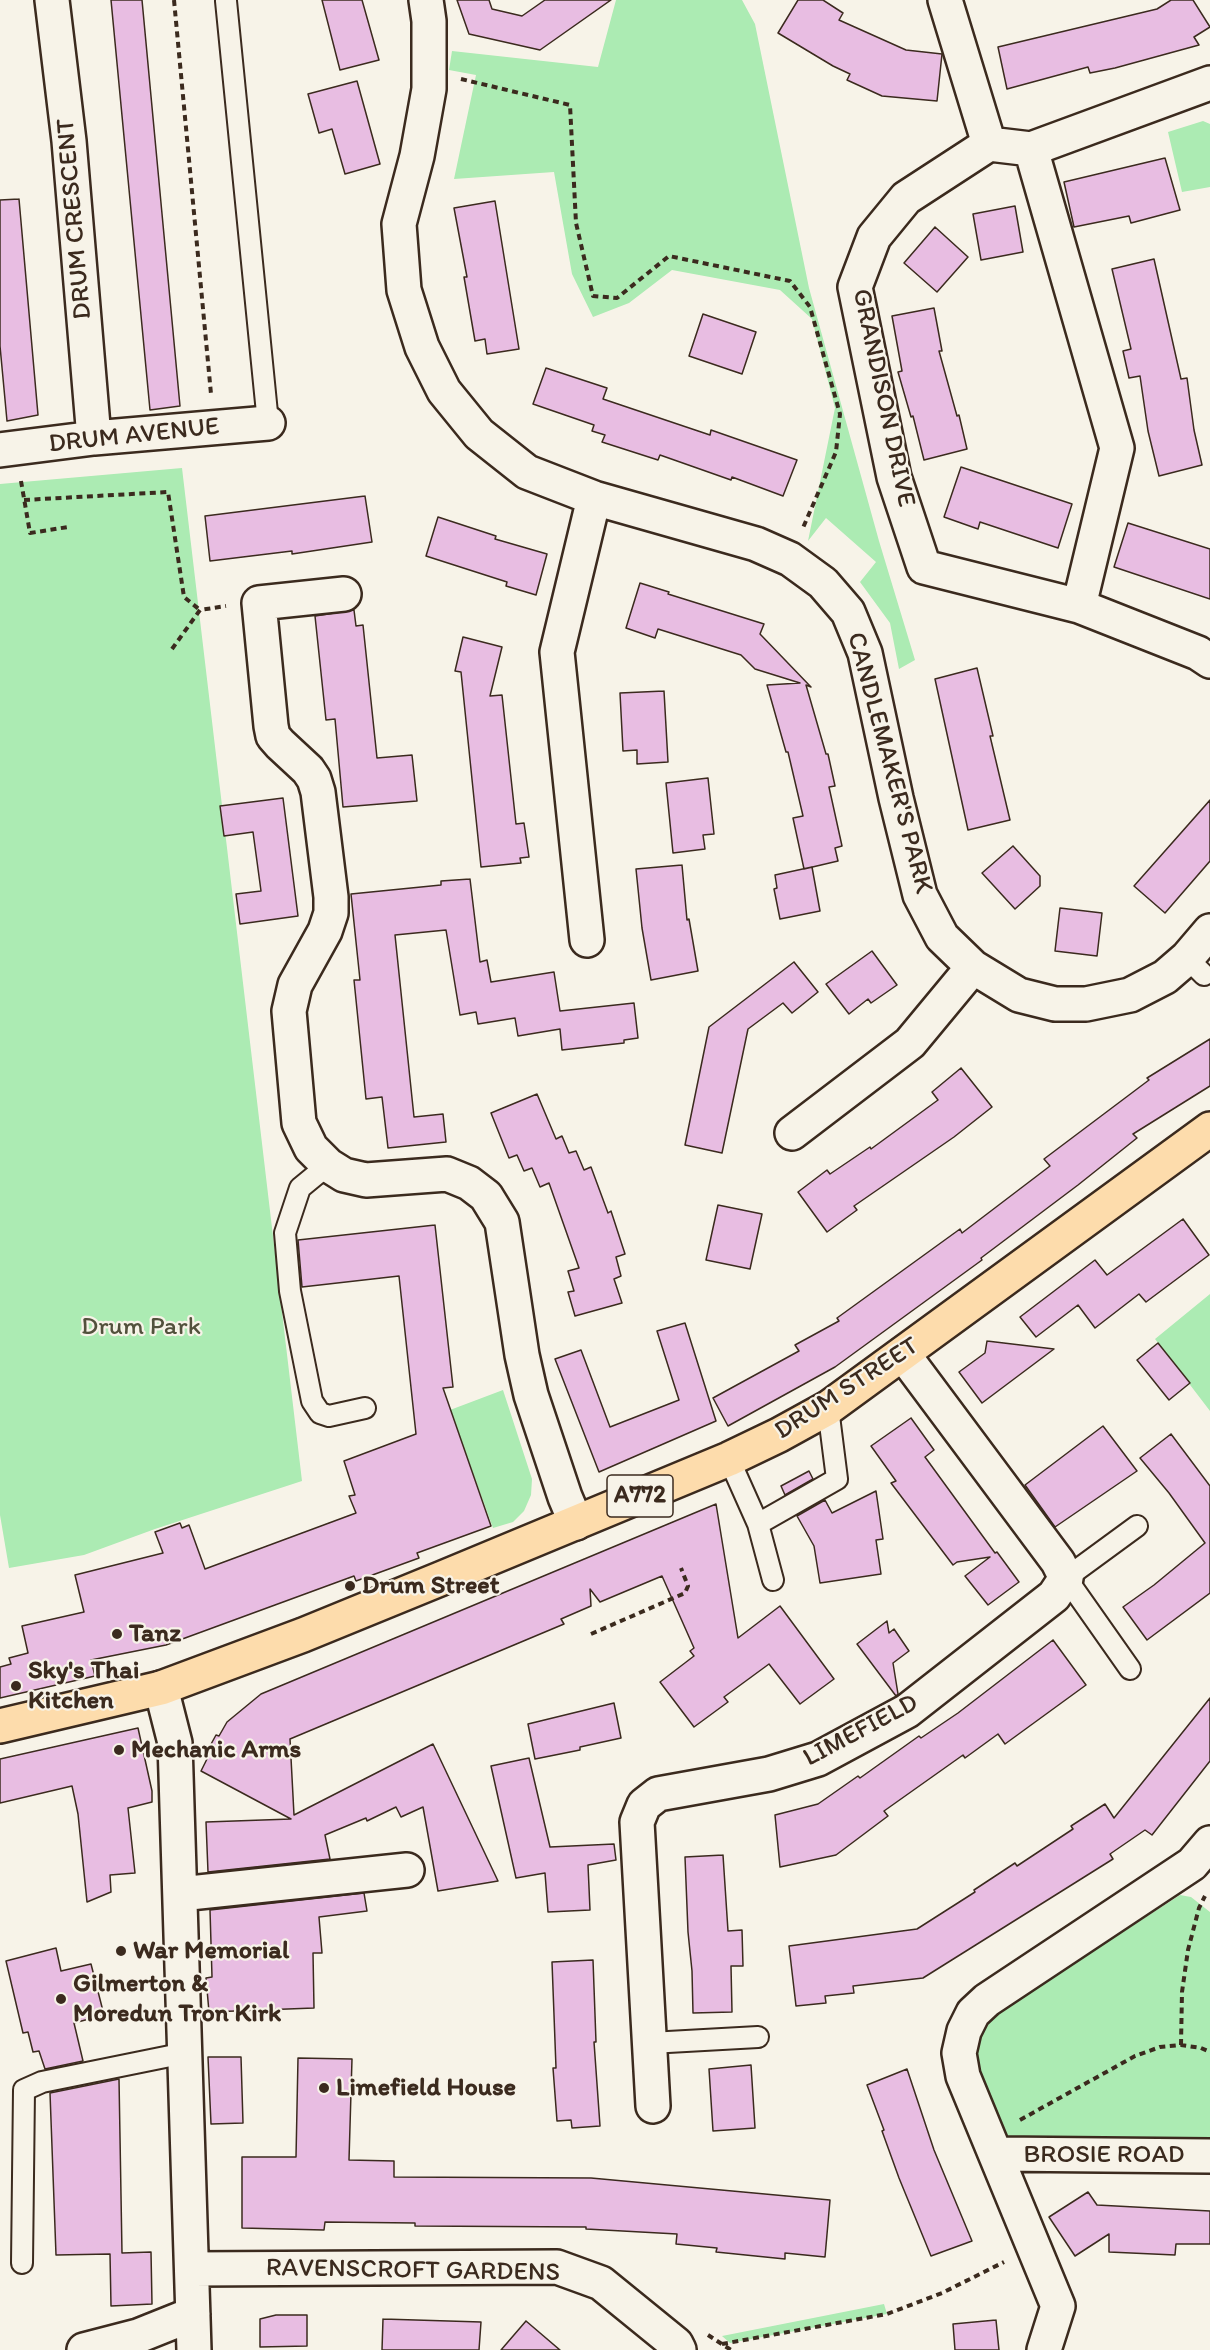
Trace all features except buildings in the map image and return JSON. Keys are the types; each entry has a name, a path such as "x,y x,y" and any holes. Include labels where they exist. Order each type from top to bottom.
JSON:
{"main road":[{"name":"DRUM STREET","path":"0,1726 161,1688 303,1635 729,1459 779,1435 828,1408 1210,1129"}],"street":[{"name":"DRUM CRESCENT","path":"52,0 69,141 94,438"},
{"name":"CANDLEMAKER'S PARK","path":"426,0 429,21 429,89 417,156 399,224 404,290 422,347 444,391 479,434 527,472 594,498 756,544 790,559 823,583 848,612 865,653 896,798 920,895 942,937 973,967 1019,995 1055,1004 1086,1004 1130,995 1165,977 1196,967 1210,931"},
{"path":"945,0 989,144 1031,149 1210,84"},
{"name":"GRANDISON DRIVE","path":"989,144 906,198 874,237 855,287 894,477 924,567 1079,606 1198,653 1210,661"},
{"path":"1031,149 1117,448 1079,606"},
{"name":"DRUM AVENUE","path":"8,449 94,438 268,423"},
{"path":"587,940 557,652 594,498"},
{"path":"344,594 246,604 273,736 308,770 318,792 321,815 331,913 325,931 295,985 289,1011 299,1123 311,1148 328,1165 344,1174 366,1180 447,1174 469,1183 486,1196 502,1222 522,1355 531,1395 576,1523"},
{"path":"792,1133 910,1043 973,967"},
{"path":"903,1354 1058,1562 1066,1578"},
{"name":"LIMEFIELD","path":"653,2106 637,1822 644,1805 658,1794 769,1774 828,1753 907,1711 1054,1596 1066,1578"},
{"path":"161,1688 175,1743 194,2350"},
{"path":"1044,2350 1058,2306 994,2146 963,2076 959,2053 964,2031 973,2013 987,2000 1205,1869"},
{"path":"180,1894 407,1870"},
{"name":"BROSIE ROAD","path":"994,2146 1210,2156"},
{"name":"RAVENSCROFT GARDENS","path":"192,2269 557,2267 601,2283 676,2344 679,2350"},
{"path":"84,2350 138,2336 193,2314"}],"lane":[{"path":"226,1 268,423"},
{"path":"328,1165 300,1188 285,1233 290,1291 312,1401 320,1413 329,1416 365,1408"},
{"path":"758,1524 837,1479 828,1408"},
{"path":"729,1459 758,1524 773,1580"},
{"path":"1130,1669 1066,1578 1137,1526"},
{"path":"650,2043 758,2037"},
{"path":"22,2263 24,2090 42,2082 185,2053"}],"path":[{"path":"174,0 215,428"},
{"path":"429,71 570,105 576,223 593,296 617,298 669,255 790,281 810,307 840,414 836,452 790,559"},
{"path":"8,449 24,500 30,533 68,527"},
{"path":"24,500 168,492 184,597 200,610 246,604"},
{"path":"172,649 200,610"},
{"path":"591,1634 685,1593 688,1586 681,1568"},
{"path":"1181,2045 1182,1992 1188,1950 1199,1908 1205,1869"},
{"path":"994,2146 1135,2056 1160,2047 1181,2045 1210,2052"},
{"path":"722,2344 887,2314 942,2293 1035,2248"}],"green space":[{"path":"616,0 742,0 755,24 809,288 879,541 915,660 899,669 890,623 860,582 876,562 826,518 808,541 835,408 812,319 780,290 672,270 629,303 593,317 572,274 554,172 454,179 476,75 449,70 452,51 598,67"},
{"path":"1203,121 1210,124 1210,187 1182,192 1168,132"},
{"name":"Drum Park","path":"182,468 302,1481 84,1555 9,1568 0,1515 0,484"},
{"path":"1210,1294 1210,1411 1155,1339"},
{"path":"503,1390 532,1479 531,1495 524,1511 513,1522 493,1528 450,1410"},
{"path":"1180,1895 1191,1897 1210,1912 1210,2141 1001,2140 970,2071 973,2049 990,2018"},
{"path":"884,2304 887,2314 730,2343 722,2336"}],"place":[{"name":"Drum Street","path":"350,1586"},
{"name":"Tanz","path":"117,1634"},
{"name":"Sky's Thai Kitchen","path":"16,1686"},
{"name":"Mechanic Arms","path":"119,1750"},
{"name":"War Memorial","path":"121,1951"},
{"name":"Gilmerton & Moredun Tron Kirk","path":"61,1999"},
{"name":"Limefield House","path":"324,2088"}]}
